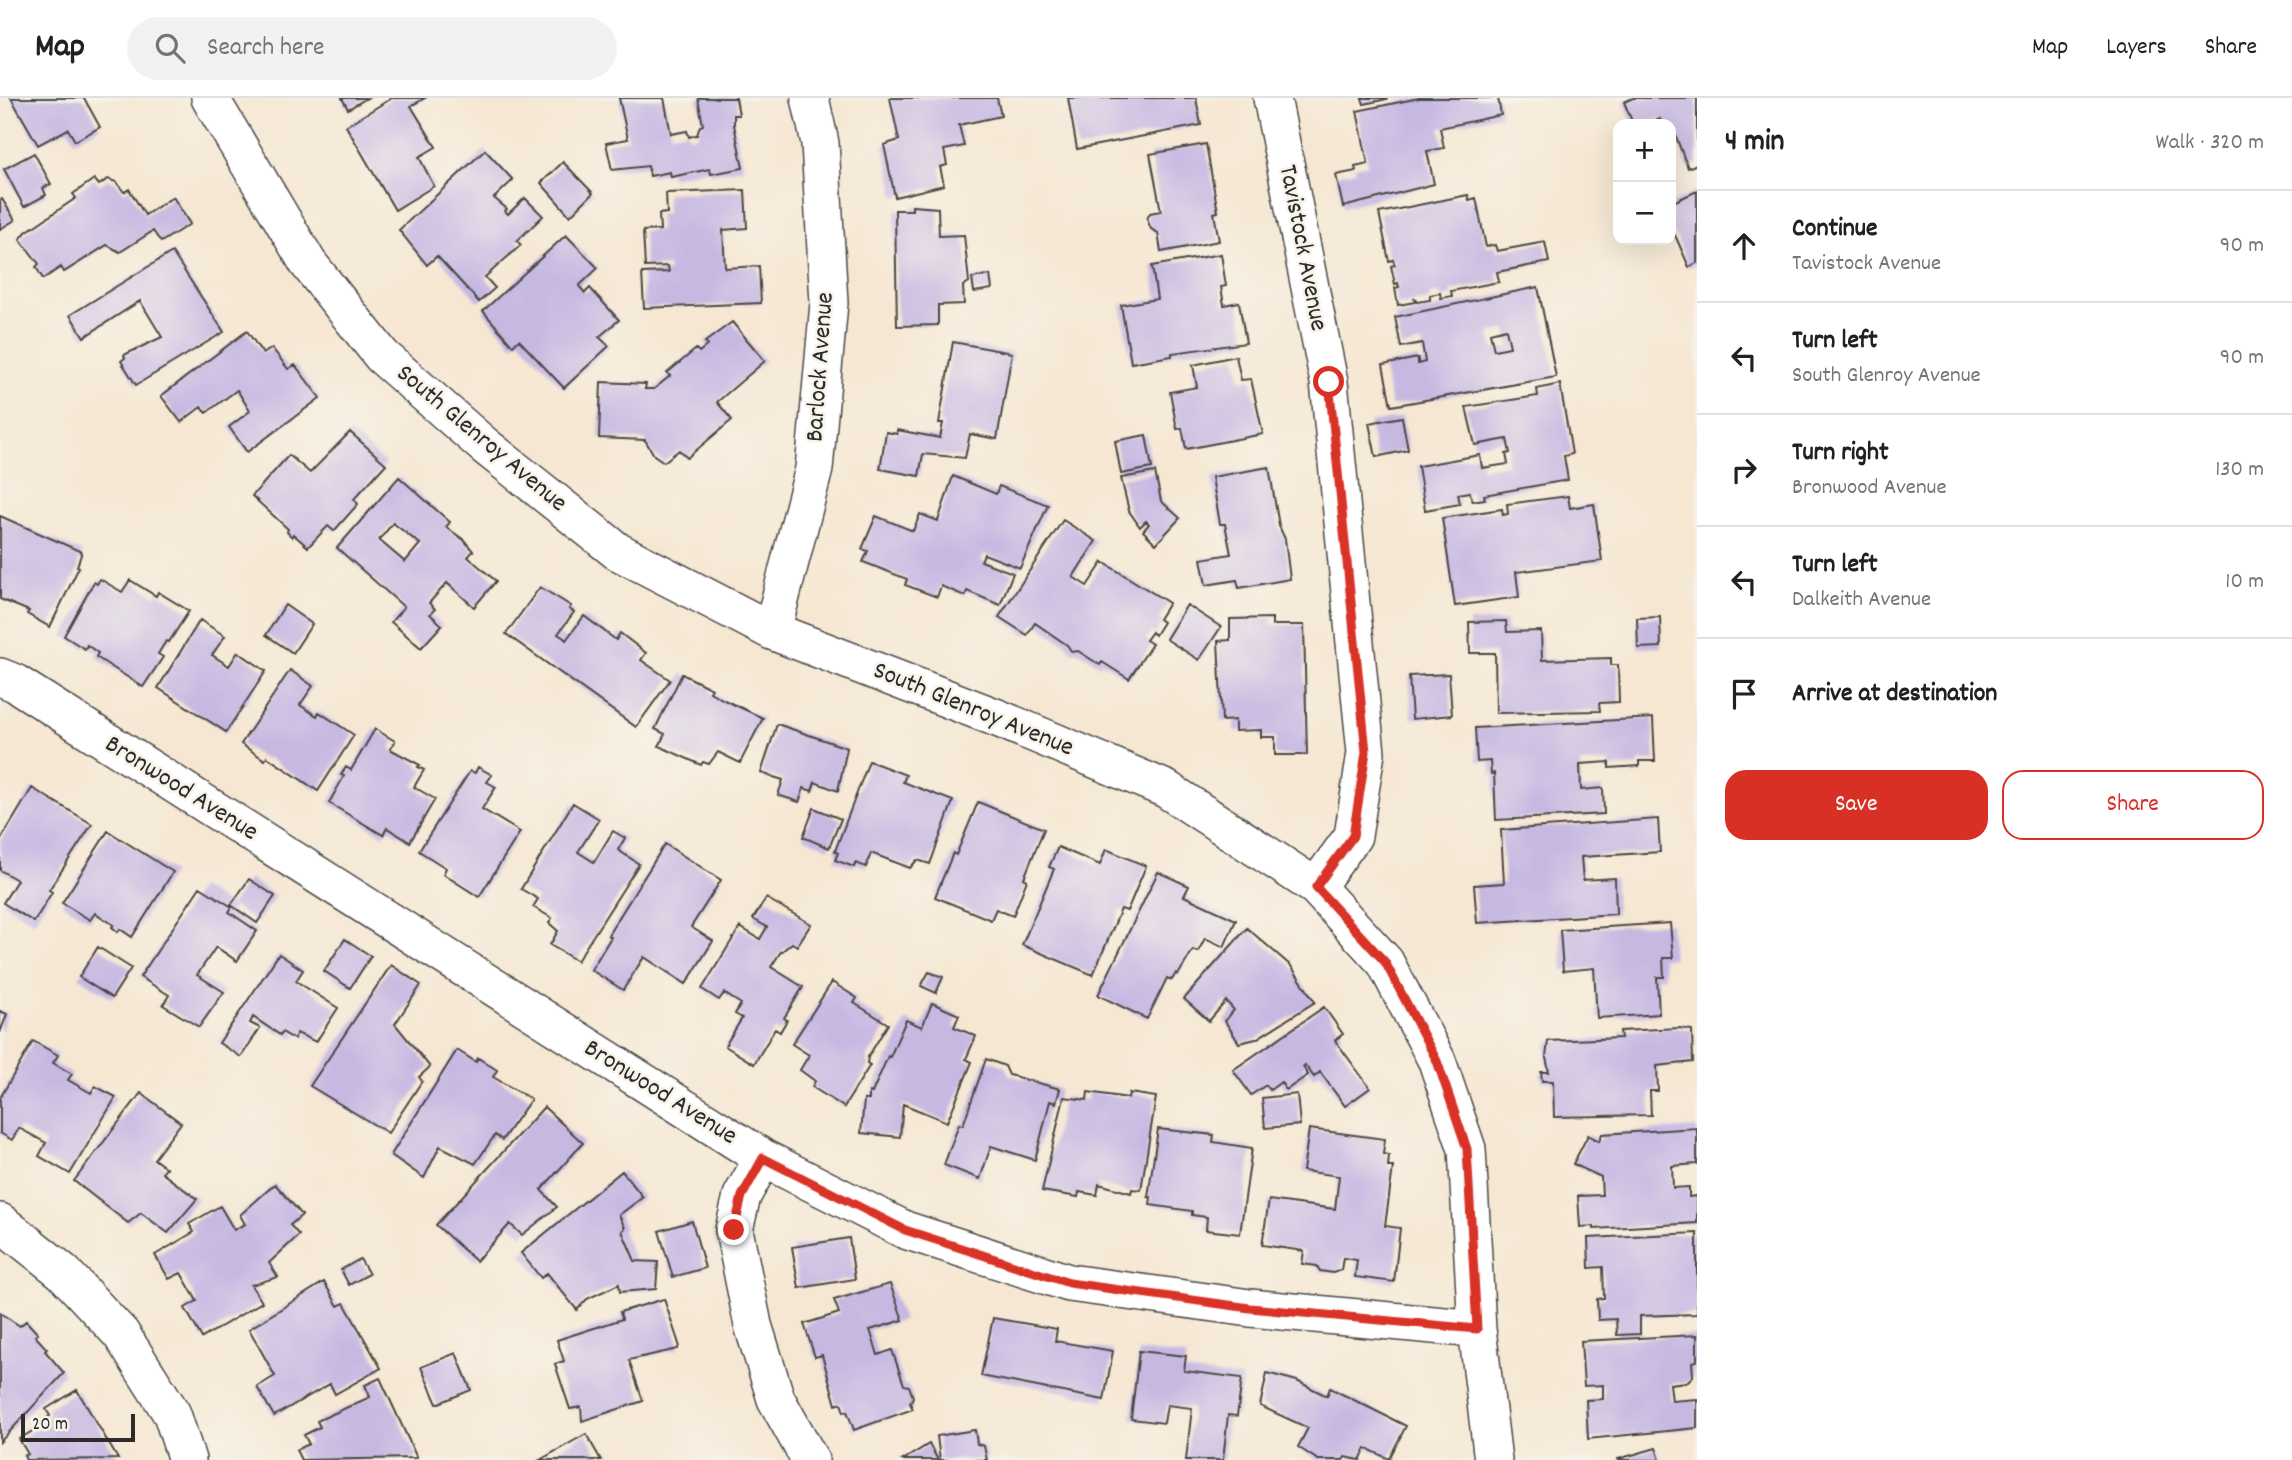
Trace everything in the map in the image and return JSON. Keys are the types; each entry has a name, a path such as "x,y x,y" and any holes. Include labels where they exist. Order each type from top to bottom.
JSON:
{"street":[{"name":"South Glenroy Avenue","path":"210,98 308,263 382,356 485,446 617,551 772,631 1000,719 1166,789 1316,887 1385,962 1437,1061 1467,1149 1477,1329 1493,1460"},
{"name":"Barlock Avenue","path":"772,631 814,469 829,303 820,143 810,98"},
{"name":"Tavistock Avenue","path":"1272,98 1329,382 1366,752 1353,836 1316,887"},
{"name":"Bronwood Avenue","path":"0,677 15,683 763,1158 905,1230 1069,1283 1250,1308 1477,1329"},
{"path":"763,1158 742,1196 734,1230 753,1325 776,1399 810,1460"},
{"path":"0,1222 63,1272 121,1334 172,1414 187,1460"}],"building":[{"path":"11,98 84,98 100,127 75,141 68,129 38,145"},
{"path":"342,98 367,98 348,109"},
{"path":"392,98 425,98 411,106 436,147 419,157 434,186 395,210 346,126"},
{"path":"619,98 664,98 671,134 687,131 689,137 697,135 703,125 698,98 736,98 739,115 734,115 734,125 743,168 711,174 710,169 671,177 670,172 650,176 648,166 612,170 606,143 628,139"},
{"path":"890,98 997,98 1001,116 959,125 964,146 944,150 947,165 940,167 944,185 895,197 884,145 899,140"},
{"path":"1068,98 1196,98 1201,125 1077,149"},
{"path":"1362,98 1387,98 1387,99 1364,104"},
{"path":"1419,98 1498,98 1501,115 1440,128 1444,148 1427,151 1434,184 1343,207 1336,175 1356,171 1355,167 1368,164 1357,111"},
{"path":"1633,98 1697,98 1697,164 1688,168 1676,137 1676,119 1631,119 1624,102"},
{"path":"1206,144 1218,212 1214,213 1219,241 1161,252 1158,233 1151,229 1147,219 1150,213 1161,211 1150,154"},
{"path":"485,150 513,180 494,198 507,209 505,211 508,214 525,198 543,216 517,241 521,245 485,277 495,288 479,302 437,256 427,265 399,230"},
{"path":"34,153 51,184 43,188 46,195 24,207 4,169"},
{"path":"563,162 593,193 570,216 541,183"},
{"path":"94,179 99,185 108,179 116,182 124,192 129,189 145,215 173,197 190,224 161,242 153,231 120,252 107,245 64,272 61,267 43,279 36,267 39,264 20,239 26,232 76,198 73,194"},
{"path":"745,190 747,228 723,230 725,268 759,266 761,303 644,308 642,273 669,272 668,266 645,267 643,231 660,230 659,214 667,213 666,193"},
{"path":"1697,191 1697,263 1689,267 1676,237 1676,201"},
{"path":"1468,195 1469,200 1476,198 1486,247 1495,245 1497,251 1545,242 1549,262 1497,272 1499,282 1451,291 1452,296 1441,298 1440,293 1430,295 1430,300 1417,302 1414,298 1415,302 1398,305 1395,288 1399,287 1398,283 1395,284 1391,266 1395,265 1393,260 1389,261 1379,213"},
{"path":"2,199 15,220 0,229 0,201"},
{"path":"912,206 938,208 939,236 964,235 969,282 963,286 964,304 938,305 938,325 897,326 895,210 912,210"},
{"path":"566,235 598,268 579,286 585,293 590,288 619,320 599,337 609,346 564,388 519,340 513,346 483,311"},
{"path":"172,252 224,332 136,385 121,361 125,358 124,355 162,337 140,301 84,337 70,315"},
{"path":"1221,254 1226,286 1221,287 1224,305 1239,302 1246,343 1172,353 1172,356 1131,363 1121,305 1157,299 1152,266"},
{"path":"990,275 992,289 974,292 972,278"},
{"path":"1538,287 1556,377 1391,406 1383,365 1418,358 1418,364 1425,362 1422,343 1401,347 1395,317","holes":["1506,329 1510,347 1494,350 1490,333"]},
{"path":"732,322 765,361 717,402 732,420 687,458 679,450 664,462 654,455 645,440 599,438 601,382 646,384 645,389 654,389 670,376 667,373 696,349 699,352 708,345 705,342"},
{"path":"247,331 263,354 272,348 288,369 295,365 320,398 247,452 229,427 250,411 237,390 206,413 201,407 181,422 161,396"},
{"path":"953,342 1012,353 997,439 970,434 965,458 923,454 919,476 880,469 886,432 897,434 897,430 940,438 943,423 939,423"},
{"path":"1236,356 1241,380 1251,379 1263,434 1186,449 1182,428 1177,429 1170,392 1197,387 1193,365"},
{"path":"1560,384 1572,454 1564,456 1568,480 1484,495 1485,499 1472,501 1470,492 1458,494 1460,504 1425,510 1418,466 1480,455 1482,468 1508,464 1506,454 1510,453 1507,439 1475,445 1466,407 1538,396 1537,389"},
{"path":"1402,417 1408,450 1376,457 1369,423"},
{"path":"350,432 386,464 354,499 358,504 334,531 328,526 308,547 293,534 292,537 287,532 288,529 252,496 289,455 310,473"},
{"path":"1146,435 1152,468 1121,474 1115,441"},
{"path":"1269,467 1279,526 1285,539 1290,579 1239,588 1237,580 1206,585 1201,559 1231,554 1225,524 1220,524 1212,477"},
{"path":"1155,472 1161,501 1180,518 1156,544 1143,531 1149,524 1146,521 1140,527 1129,511 1121,478"},
{"path":"953,476 996,494 999,486 1048,505 1020,568 984,554 981,561 1013,573 1000,605 967,591 965,596 941,586 937,597 905,585 907,579 863,562 868,551 862,549 876,516 913,531 920,514 938,521"},
{"path":"399,477 450,522 446,527 464,540 473,551 468,557 496,581 474,607 447,583 429,603 435,609 430,614 442,625 421,648 391,622 404,607 337,548","holes":["393,523 420,544 405,562 379,540"]},
{"path":"1568,496 1570,508 1594,504 1602,561 1516,572 1519,597 1455,606 1442,518 1502,509 1503,515 1508,514 1507,504"},
{"path":"0,516 82,552 77,566 79,567 50,627 27,614 29,611 0,599"},
{"path":"1063,520 1096,541 1073,577 1087,586 1103,562 1169,603 1159,619 1163,622 1155,635 1152,632 1146,640 1152,644 1129,679 1102,662 1100,665 1078,651 1072,652 1067,645 1035,623 1027,635 999,617"},
{"path":"100,579 122,592 130,580 156,596 158,592 189,611 158,654 163,657 143,687 96,657 98,653 87,645 85,649 64,636 94,582 97,584"},
{"path":"540,587 571,606 569,609 574,612 558,634 566,640 584,616 616,640 620,633 646,653 641,660 670,680 636,727 506,634"},
{"path":"285,605 312,624 293,653 266,635"},
{"path":"1187,605 1221,627 1199,660 1166,639"},
{"path":"1660,617 1661,647 1638,648 1637,618"},
{"path":"1272,618 1272,625 1304,625 1307,755 1275,755 1275,737 1261,737 1261,730 1235,731 1235,720 1222,721 1218,641 1230,640 1230,619"},
{"path":"200,620 225,636 212,655 229,666 238,652 266,671 226,732 158,688"},
{"path":"1506,621 1507,632 1541,631 1542,660 1611,658 1611,665 1618,665 1619,702 1599,703 1600,711 1496,713 1495,653 1470,653 1469,622"},
{"path":"290,670 313,686 300,705 317,716 319,712 354,735 318,791 267,757 265,760 241,744"},
{"path":"682,674 712,689 710,692 724,700 763,718 740,763 718,752 709,764 703,762 701,765 659,746 665,734 655,729"},
{"path":"1449,674 1452,715 1412,719 1409,676"},
{"path":"1653,718 1655,761 1639,761 1639,766 1609,768 1609,762 1580,764 1581,790 1603,788 1604,814 1496,820 1494,773 1491,774 1490,761 1477,762 1475,728"},
{"path":"777,724 847,748 838,791 815,782 812,791 804,788 799,802 778,795 783,780 761,773"},
{"path":"375,729 395,741 390,749 420,765 418,767 424,770 414,787 435,799 410,842 387,828 383,835 329,803 344,776 341,775 346,767 351,770"},
{"path":"869,761 906,775 903,782 953,801 930,864 917,860 910,868 871,853 866,867 856,863 854,867 835,860 838,853 835,851"},
{"path":"478,767 492,775 487,782 496,787 482,809 520,832 479,897 443,874 446,868 419,851 470,771 475,773"},
{"path":"32,788 92,824 49,890 52,892 34,922 3,903 17,880 0,870 0,841"},
{"path":"978,802 1044,829 1024,878 1027,880 1013,916 996,909 991,920 935,897"},
{"path":"573,803 599,819 578,852 594,862 613,831 625,838 618,850 639,864 577,961 550,945 558,931 549,923 552,918 533,907 538,899 521,889"},
{"path":"814,808 841,819 829,848 803,837"},
{"path":"1658,819 1660,852 1581,857 1583,880 1615,878 1616,914 1477,923 1474,885 1504,883 1501,830"},
{"path":"108,831 173,872 132,937 120,929 118,932 112,927 114,925 95,913 90,920 62,903"},
{"path":"665,844 721,880 691,927 713,941 686,984 644,957 623,990 591,970 611,937 608,935"},
{"path":"1058,847 1100,865 1106,849 1146,866 1127,911 1121,909 1093,975 1022,945 1054,869 1049,867"},
{"path":"1158,872 1189,886 1184,896 1236,920 1224,947 1205,938 1198,952 1193,950 1178,975 1176,973 1172,980 1167,978 1147,1019 1098,995"},
{"path":"249,879 275,896 257,923 231,905"},
{"path":"200,887 232,907 229,912 257,931 237,961 216,947 197,975 224,992 199,1027 163,1005 169,995 140,977"},
{"path":"766,898 811,924 797,946 792,943 780,953 771,967 803,987 784,1018 787,1020 780,1032 775,1029 754,1064 725,1046 742,1018 735,1014 741,1004 724,993 719,1000 702,989 740,927 760,939 767,927 753,919"},
{"path":"1670,923 1673,958 1663,958 1664,977 1657,977 1659,1014 1597,1018 1594,968 1563,971 1560,930"},
{"path":"1247,928 1291,966 1315,1002 1256,1039 1239,1043 1225,1021 1234,1010 1226,1001 1209,1021 1184,999"},
{"path":"345,939 371,956 350,988 324,971"},
{"path":"98,947 131,968 112,998 79,977"},
{"path":"279,954 303,970 296,981 338,1008 316,1042 297,1033 294,1039 282,1032 280,1035 253,1017 250,1023 260,1028 241,1057 219,1043"},
{"path":"391,965 421,985 395,1024 430,1067 419,1077 422,1081 388,1133 310,1086"},
{"path":"929,972 943,977 936,993 921,986"},
{"path":"832,982 857,998 854,1003 888,1024 868,1057 867,1063 870,1065 844,1107 812,1087 815,1081 800,1070 809,1055 792,1044"},
{"path":"932,1003 959,1015 954,1027 976,1036 966,1059 972,1062 947,1122 903,1104 900,1137 861,1133 864,1100 869,1100 869,1092 872,1093 906,1020 922,1027"},
{"path":"1324,1007 1343,1034 1335,1040 1370,1088 1345,1106 1320,1072 1314,1077 1305,1065 1303,1067 1308,1075 1286,1090 1281,1082 1270,1090 1266,1085 1251,1095 1233,1070"},
{"path":"0,1011 7,1014 0,1033"},
{"path":"1680,1028 1692,1030 1693,1062 1657,1066 1658,1091 1650,1091 1651,1115 1554,1117 1553,1081 1542,1081 1541,1072 1549,1072 1546,1057 1548,1041 1621,1038 1620,1031"},
{"path":"33,1041 58,1055 53,1063 72,1074 68,1080 91,1093 95,1086 116,1097 70,1174 39,1156 46,1143 19,1128 12,1140 0,1133 0,1098"},
{"path":"457,1050 476,1062 478,1058 497,1070 493,1077 531,1099 502,1140 495,1135 475,1164 440,1146 424,1178 391,1155"},
{"path":"986,1059 1005,1066 1009,1075 1060,1089 1056,1103 1050,1101 1035,1160 991,1146 980,1179 944,1165 959,1124 963,1125"},
{"path":"1088,1092 1128,1098 1129,1093 1156,1097 1141,1190 1132,1189 1131,1193 1099,1184 1097,1195 1079,1192 1078,1197 1042,1191 1064,1097 1087,1100"},
{"path":"141,1093 181,1123 154,1159 166,1168 162,1173 197,1199 168,1233 141,1213 128,1223 74,1181"},
{"path":"1297,1094 1300,1125 1265,1128 1262,1098"},
{"path":"544,1107 583,1143 541,1190 557,1207 522,1235 510,1224 476,1261 436,1225"},
{"path":"1697,1128 1697,1164 1672,1166 1673,1188 1689,1187 1689,1197 1697,1196 1697,1223 1594,1229 1594,1226 1580,1227 1578,1196 1602,1195 1601,1177 1573,1164 1588,1135 1599,1141 1602,1134"},
{"path":"1158,1129 1214,1135 1213,1142 1252,1148 1240,1234 1206,1230 1207,1217 1192,1215 1192,1211 1150,1205 1151,1197 1148,1197"},
{"path":"1309,1129 1385,1139 1383,1154 1389,1155 1388,1167 1393,1167 1385,1226 1400,1228 1394,1282 1355,1277 1357,1260 1343,1258 1341,1270 1333,1273 1320,1271 1317,1266 1302,1264 1304,1251 1262,1245 1269,1200 1335,1209 1339,1176 1303,1171"},
{"path":"622,1171 643,1197 619,1215 625,1228 622,1231 635,1261 658,1262 656,1289 620,1292 619,1284 587,1299 577,1310 547,1273 541,1278 521,1253"},
{"path":"275,1184 302,1215 290,1225 299,1235 269,1263 278,1277 251,1285 262,1302 202,1338 185,1308 197,1301 181,1273 169,1279 155,1255 194,1232 189,1224 220,1206 234,1230 245,1224 240,1215"},
{"path":"692,1221 705,1268 673,1277 659,1231"},
{"path":"1697,1233 1697,1314 1640,1316 1640,1334 1617,1335 1616,1319 1598,1320 1597,1299 1604,1298 1603,1267 1589,1268 1588,1238"},
{"path":"849,1238 855,1279 799,1288 792,1247"},
{"path":"360,1259 369,1274 349,1285 341,1270"},
{"path":"324,1282 338,1306 344,1303 381,1368 335,1394 330,1384 274,1416 257,1387 275,1376 249,1329"},
{"path":"890,1284 903,1320 870,1330 878,1355 892,1350 904,1385 909,1386 913,1397 910,1403 913,1409 854,1430 847,1411 844,1412 841,1403 836,1405 822,1355 815,1357 804,1324 839,1313 834,1300"},
{"path":"664,1299 679,1344 678,1349 629,1360 643,1401 582,1421 581,1407 570,1409 555,1364 564,1361 557,1340 622,1319 620,1312"},
{"path":"0,1313 20,1326 26,1321 38,1334 35,1336 47,1349 45,1351 64,1373 0,1442"},
{"path":"993,1318 1057,1329 1055,1341 1113,1351 1104,1400 981,1376"},
{"path":"1697,1335 1697,1361 1692,1362 1693,1376 1687,1382 1670,1384 1672,1401 1697,1399 1697,1428 1588,1439 1586,1400 1603,1399 1603,1385 1584,1386 1581,1341"},
{"path":"1139,1351 1186,1356 1184,1371 1242,1378 1237,1416 1228,1415 1223,1460 1186,1460 1192,1408 1167,1405 1164,1423 1131,1419"},
{"path":"456,1353 471,1390 437,1404 421,1367"},
{"path":"1267,1373 1297,1381 1327,1396 1330,1388 1406,1426 1389,1459 1366,1448 1360,1460 1345,1457 1343,1460 1318,1460 1298,1447 1308,1428 1260,1406"},
{"path":"380,1378 417,1458 301,1460 296,1450 309,1444 304,1435 320,1427 317,1421 370,1397 365,1385"},
{"path":"77,1390 118,1459 26,1460 24,1456 28,1454 19,1439 41,1426 38,1423 50,1416 46,1409"},
{"path":"975,1430 977,1444 984,1446 987,1460 940,1460 937,1436"},
{"path":"586,1434 601,1460 540,1460"},
{"path":"929,1444 938,1460 903,1460"},
{"path":"1656,1448 1660,1460 1618,1460 1618,1459"}],"route":[{"path":"734,1230 742,1196 763,1158 905,1230 1069,1283 1250,1308 1477,1329 1467,1149 1437,1061 1385,962 1316,887 1353,836 1366,752 1329,382"}]}
